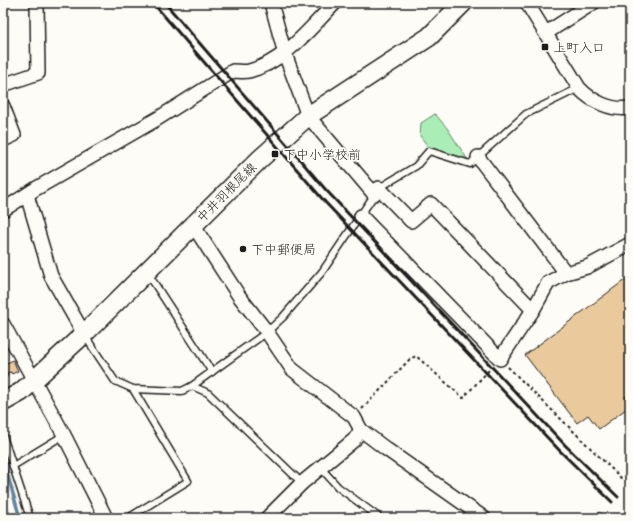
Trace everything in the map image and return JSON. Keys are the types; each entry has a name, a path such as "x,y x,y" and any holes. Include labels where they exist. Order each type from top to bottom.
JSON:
{"main road":[{"name":"中井羽根尾線","path":"4,402 21,392 84,334 260,159 308,116 429,37 463,3"}],"street":[{"path":"3,85 38,73 36,3"},
{"path":"271,3 285,54 308,116 376,191 411,222 432,204 533,310"},
{"path":"3,210 27,194 157,119 233,71 248,72 268,64 285,54 335,3"},
{"path":"527,3 579,88 587,96 614,108 630,108"},
{"path":"546,33 593,3"},
{"path":"3,106 14,135 3,140"},
{"path":"478,157 566,273"},
{"path":"27,194 51,276 84,334"},
{"path":"361,216 500,359 533,310 548,283 566,273 587,267 630,244"},
{"path":"193,225 239,296 267,332 292,369 354,417 362,430 386,449 416,472 484,518"},
{"path":"3,324 64,435 106,518"},
{"path":"267,518 302,483 354,440 362,430"}],"lane":[{"path":"84,334 115,381 133,389 182,391 192,386 267,332 283,316 322,272 361,216 376,191 416,166 429,151 470,164 526,114 579,88"},
{"path":"146,271 212,372"},
{"path":"192,386 208,393 302,483"},
{"path":"128,518 188,481 133,389"},
{"path":"13,466 64,435"},
{"path":"3,436 30,518"},
{"path":"320,467 338,487 380,518"}],"path":[{"path":"354,417 410,359 416,356 463,398 500,359 623,480"}],"green space":[{"path":"435,114 447,128 468,160 430,149 420,136 421,123"},
{"path":"3,495 11,516 3,518"},
{"path":"599,512 616,518 595,518"}],"building":[{"path":"630,276 630,393 625,397 630,403 630,406 599,429 588,415 577,423 525,355"},
{"path":"13,360 18,371 12,374 11,372 7,373 8,376 3,379 3,365"},
{"path":"630,393 630,403 625,397"}],"waterway":[{"path":"3,459 20,518"}],"railway":[{"path":"153,3 325,202 560,451 612,502"},
{"path":"165,3 326,190 565,445 618,497"}],"place":[{"name":"上町入口","path":"545,47"},
{"name":"下中小学校前","path":"275,154"},
{"name":"下中郵便局","path":"243,249"}]}
